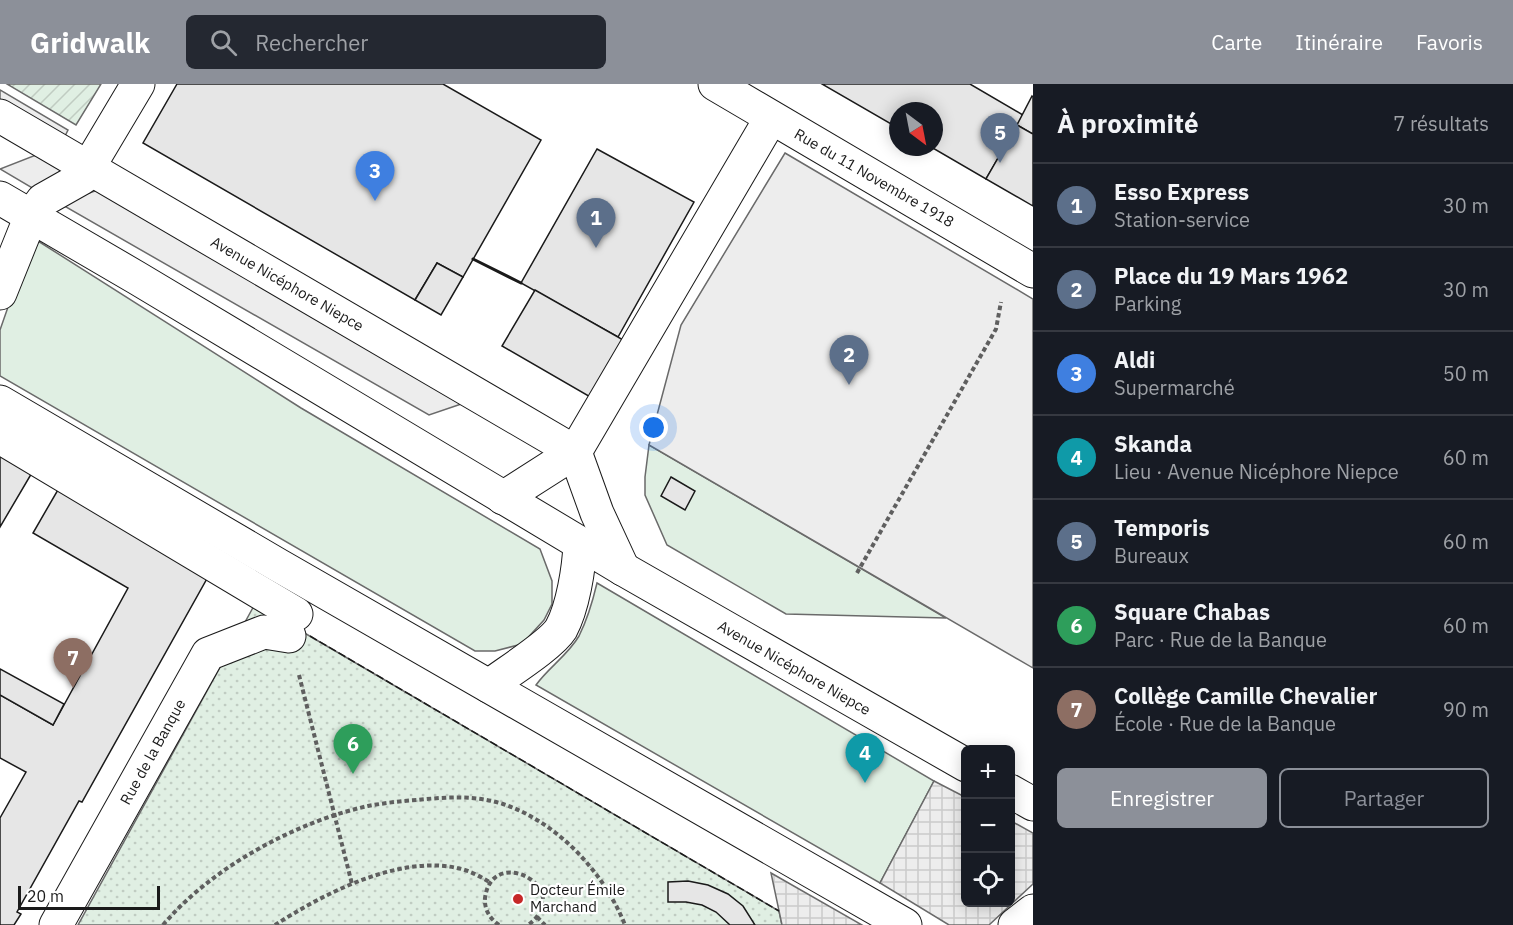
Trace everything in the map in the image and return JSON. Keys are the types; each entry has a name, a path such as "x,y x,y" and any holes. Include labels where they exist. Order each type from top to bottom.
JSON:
{"street":[{"path":"0,293 31,216 43,200 82,178 138,84"},
{"name":"Rue du 11 Novembre 1918","path":"715,84 1022,264"},
{"name":"Avenue Nicéphore Niepce","path":"0,116 575,452"},
{"path":"502,498 575,452 771,118"},
{"name":"Avenue Nicéphore Niepce","path":"0,198 580,544 961,762"},
{"path":"0,402 905,925"},
{"path":"0,437 292,625"},
{"path":"575,452 597,513 623,569"},
{"path":"489,686 547,643 560,630 579,569 580,544"},
{"name":"Rue de la Banque","path":"56,925 208,654 264,632 292,625"},
{"path":"1015,793 1033,804"},
{"path":"1015,925 1033,910"}],"path":[{"path":"857,573 996,329 1022,264"},
{"path":"292,625 352,884"},
{"path":"163,925 194,893 246,857 294,832 368,806 434,798 469,797 503,804 535,819 563,838 595,873 625,925"},
{"path":"275,925 308,903 352,884 385,873 426,865 458,868 491,883"},
{"path":"499,925 490,917 485,900 491,883 498,876 508,873 527,875 534,881 542,898 537,917 528,925"},
{"path":"537,917 545,925"}],"green space":[{"path":"7,84 101,84 76,125"},
{"path":"38,241 301,408 540,549 552,581 552,604 544,620 522,644 495,651 475,651 0,376 0,330 23,264"},
{"path":"649,445 946,618 786,614 667,545 645,495"},
{"path":"597,583 934,781 880,883 536,685 579,636 590,610"},
{"path":"255,604 779,911 782,925 78,925"}],"shaded area":[{"path":"0,90 68,130 62,142 0,105"},
{"path":"41,153 80,175 39,192 0,169"},
{"path":"785,153 1033,299 1033,668 649,445 681,325"},
{"path":"101,189 470,401 429,415 59,203"},
{"path":"934,781 961,795 961,907 1008,907 989,925 949,925 880,883"},
{"path":"1015,823 1033,833 1033,884 1015,901"},
{"path":"771,873 862,925 782,925"}],"building":[{"path":"177,84 443,84 541,140 463,277 437,263 415,300 143,143"},
{"path":"822,84 970,84 1023,115 986,179 943,154 943,102 889,102 889,123"},
{"path":"1033,97 1033,134 1017,125"},
{"path":"1017,125 1033,134 1033,206 986,179"},
{"path":"597,149 694,202 618,337 521,283"},
{"path":"437,263 463,277 441,315 415,300"},
{"path":"535,290 625,341 592,398 502,346"},
{"path":"0,454 33,471 0,527"},
{"path":"671,477 695,491 685,510 661,496"},
{"path":"59,488 209,575 82,802 79,801 17,912 21,914 14,925 0,925 0,818 26,772 0,758 0,695 53,725 128,588 33,533"},
{"path":"0,669 64,704 53,725 0,695"},
{"path":"688,881 708,885 728,894 743,906 755,925 730,925 716,912 702,905 668,902 668,882"}],"fence":[{"path":"310,636 779,911"}],"wall":[{"path":"473,259 521,283"}],"place":[{"name":"Temporis","path":"1000,163"},
{"name":"Aldi","path":"375,201"},
{"name":"Esso Express","path":"596,248"},
{"name":"Place du 19 Mars 1962","path":"849,385"},
{"name":"Collège Camille Chevalier","path":"73,688"},
{"name":"Square Chabas","path":"353,774"},
{"name":"Skanda","path":"865,783"},
{"name":"Docteur Émile Marchand","path":"518,899"}]}
